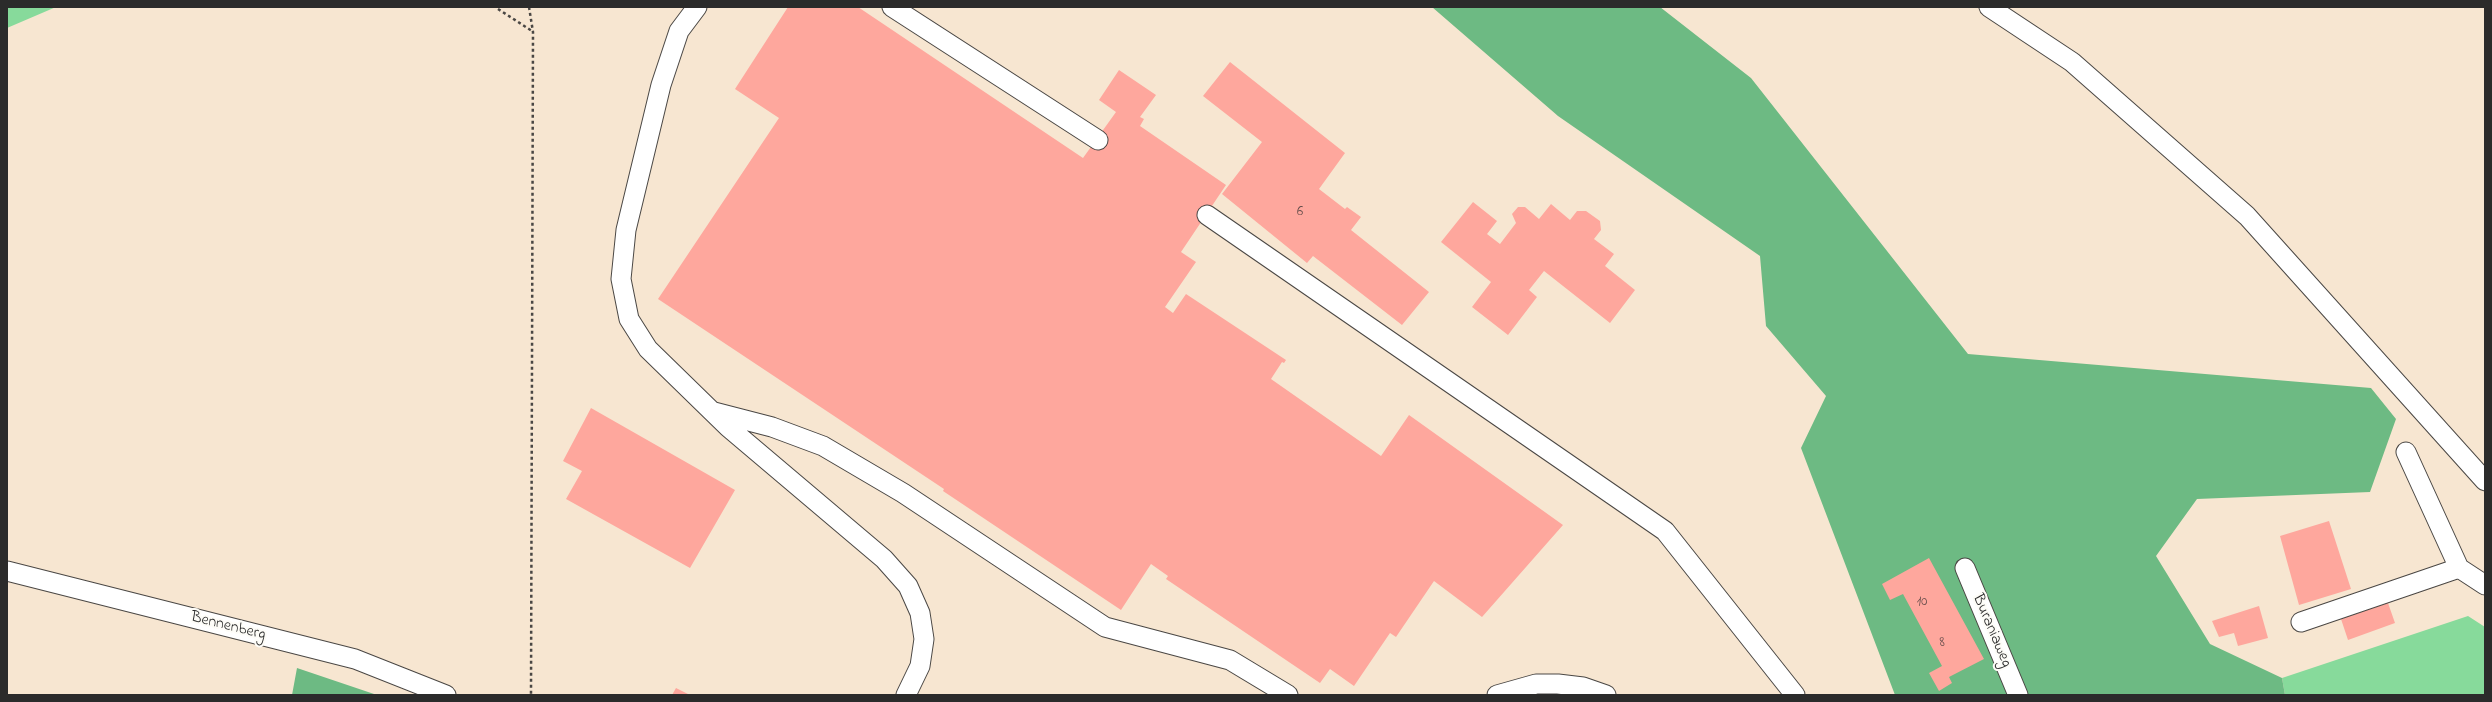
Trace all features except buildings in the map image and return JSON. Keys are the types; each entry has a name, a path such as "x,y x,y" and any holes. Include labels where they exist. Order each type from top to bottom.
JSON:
{"lane":[{"path":"697,7 678,31 661,85 626,230 622,279 629,319 648,349 713,412 884,558 908,586 920,612 924,639 920,666 906,695"},
{"path":"892,7 1098,140"},
{"path":"1989,7 2072,62 2247,216 2485,481"},
{"path":"1207,215 1665,531 1795,695"},
{"path":"713,412 772,427 823,446 903,492 1105,627 1230,660 1288,695"},
{"path":"2406,452 2459,568 2485,585"},
{"name":"Buraniaweg","path":"1965,568 2018,695"},
{"path":"2301,622 2459,568"},
{"name":"Bennenberg","path":"7,571 354,659 446,695"},
{"path":"1497,695 1536,684 1558,684 1583,687 1606,695"}],"path":[{"path":"529,7 533,32 532,695"},
{"path":"498,9 533,32"}],"green space":[{"path":"7,7 56,7 7,28"},
{"path":"1432,7 1660,7 1751,78 1968,354 2371,388 2396,419 2370,492 2197,499 2156,556 2210,644 2282,678 2285,695 1895,695 1801,448 1826,396 1766,326 1760,256 1558,116"},
{"path":"2468,616 2485,627 2485,695 2285,695 2282,678"},
{"path":"297,668 377,695 292,695"}]}
